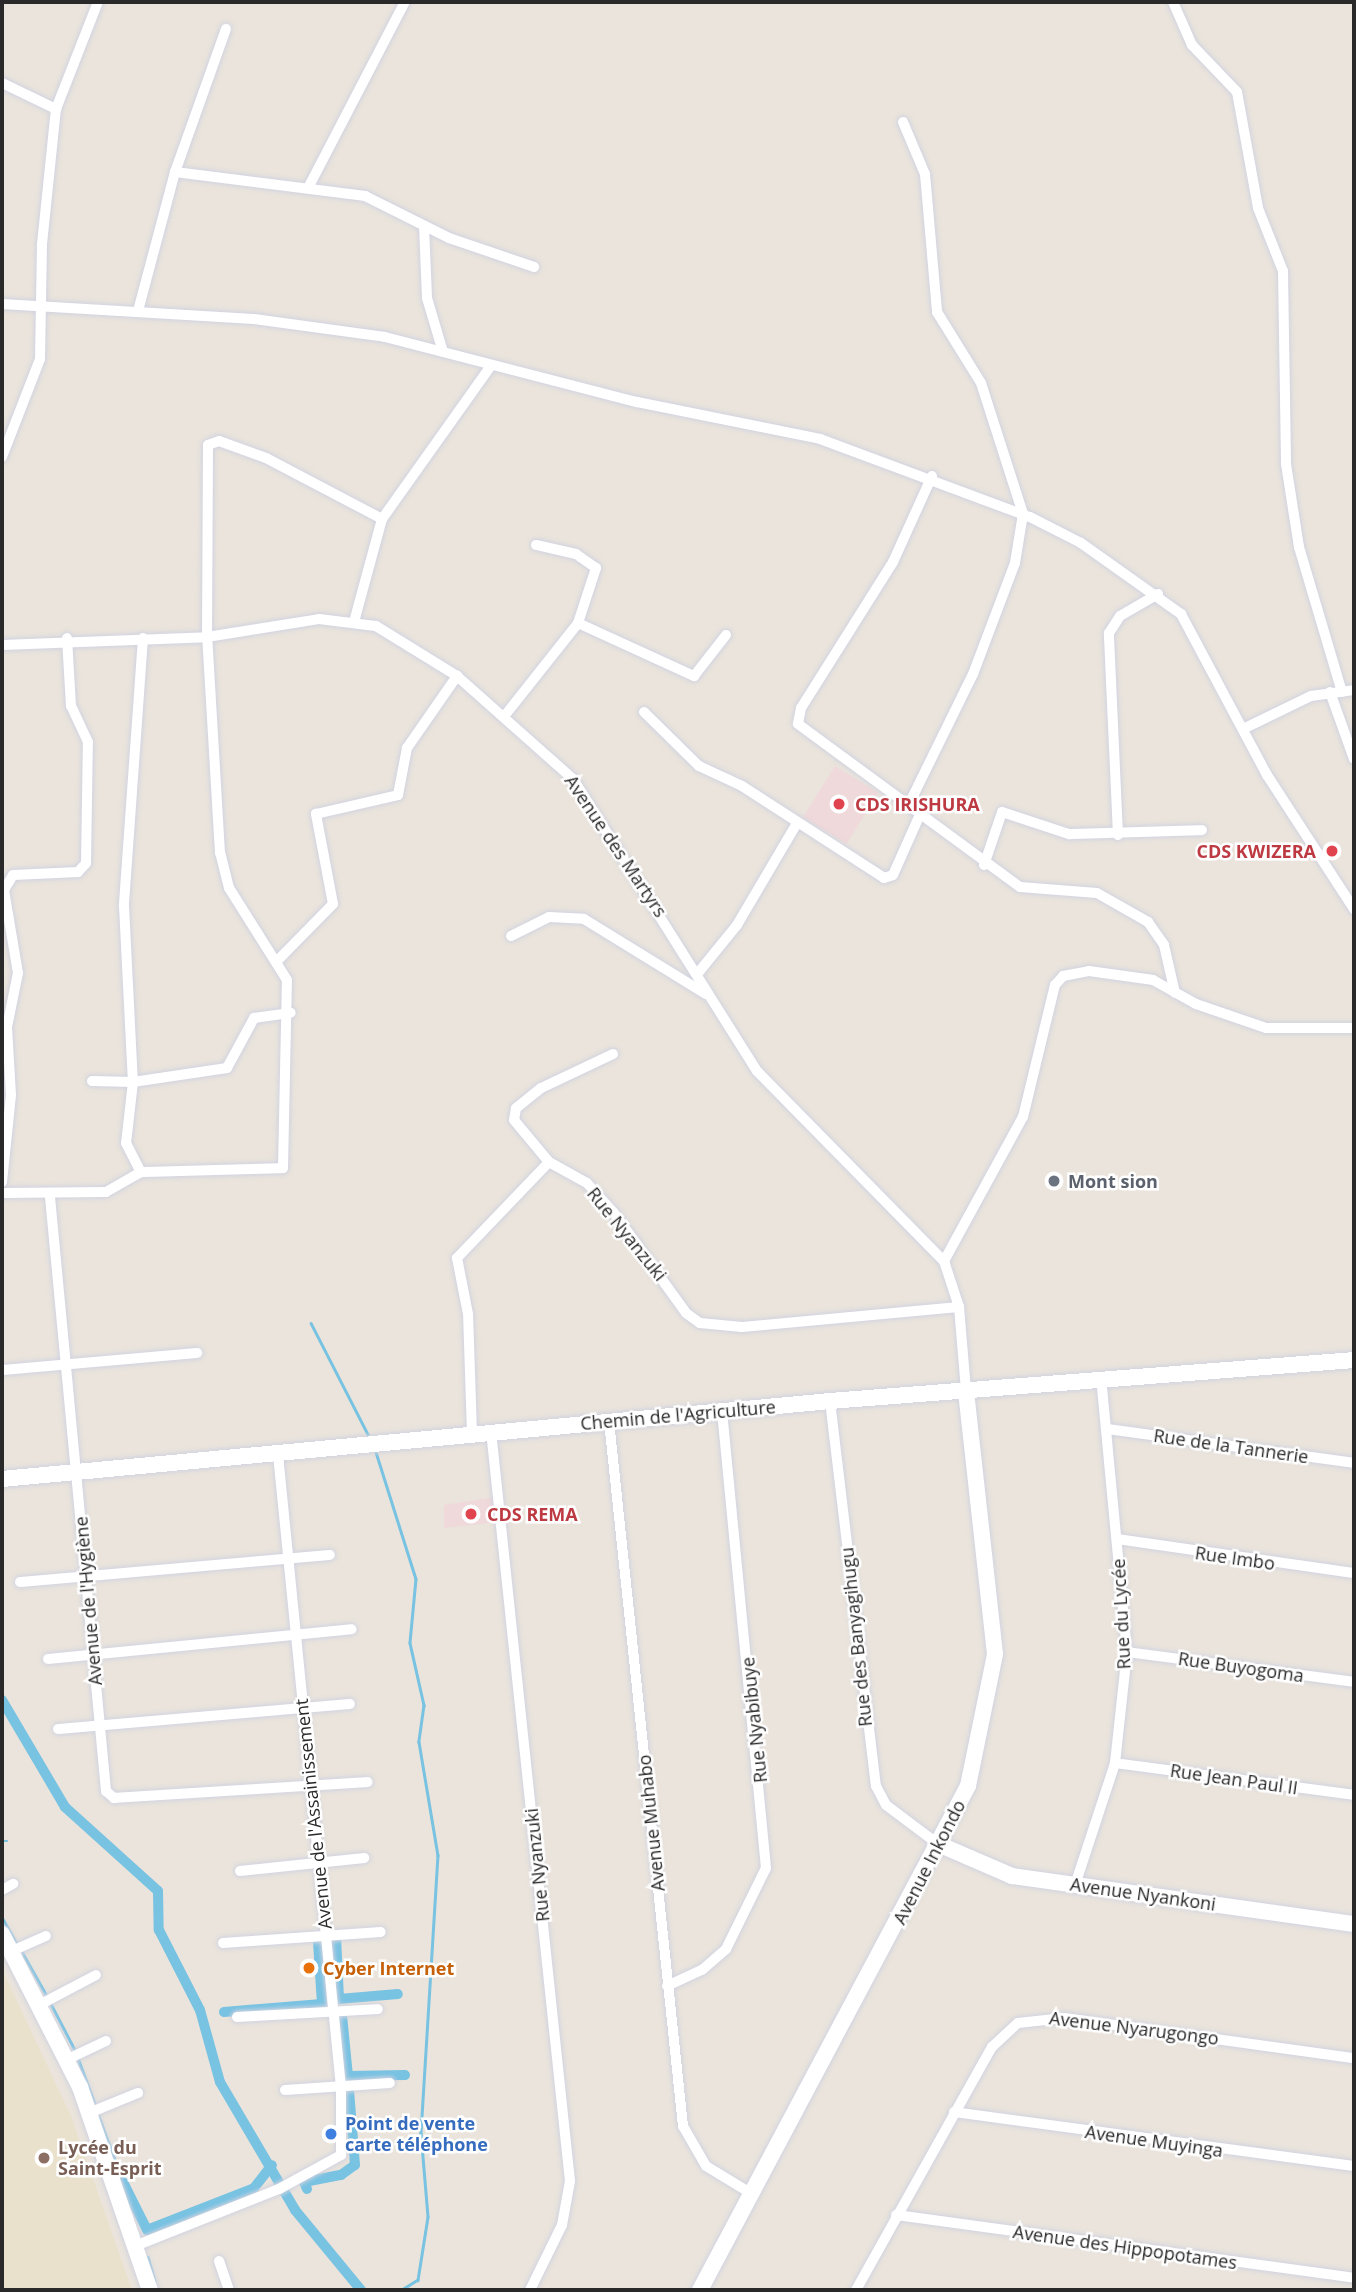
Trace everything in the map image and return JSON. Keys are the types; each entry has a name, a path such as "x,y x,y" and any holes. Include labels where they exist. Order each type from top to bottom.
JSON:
{"street":[{"path":"2,457 40,359 40,307 57,109 98,2"},
{"path":"308,188 405,2"},
{"path":"1172,2 1192,45 1237,92 1258,208 1283,271 1286,464 1299,547 1354,759"},
{"path":"138,311 175,172 226,29"},
{"path":"2,83 57,109"},
{"path":"902,122 925,174 937,313 981,383 1023,514 1012,572 973,674 909,804"},
{"path":"175,172 365,196 424,226 534,267"},
{"path":"424,226 427,298 443,352"},
{"path":"2,304 138,311 329,327 443,352 489,367 820,439 932,476 1023,514 1158,594 1197,635 1243,729 1354,909"},
{"path":"354,622 382,519 489,367"},
{"path":"2,1193 50,1197 106,1192 141,1172 284,1168 291,1013 279,959 222,871 207,636 206,453 212,441 265,458 382,519"},
{"path":"932,476 892,562 797,716 802,730 909,804 984,865 1020,887 1097,892 1148,922 1164,945 1175,993"},
{"path":"506,714 578,623 593,561 536,545"},
{"path":"1118,835 1109,633 1120,616 1158,594"},
{"name":"Avenue des Martyrs","path":"2,645 67,638 207,636 287,620 354,622 400,637 457,676 506,714 573,779 698,973 706,994 765,1080 944,1261 960,1307 967,1390"},
{"path":"578,623 694,676 726,635"},
{"path":"2,1182 11,1095 7,1027 18,973 4,890 13,876 78,872 86,863 88,742 71,706 67,638"},
{"path":"141,1172 126,1143 133,1082 124,906 142,638"},
{"path":"279,959 333,904 316,814 398,795 407,748 457,676"},
{"path":"1243,729 1336,692 1354,690"},
{"path":"644,712 698,766 742,786 796,825 889,877 920,813"},
{"path":"984,865 1002,812 1050,830 1118,835 1202,830"},
{"path":"698,973 737,925 796,825"},
{"path":"510,936 548,917 584,919 706,994"},
{"path":"944,1261 1023,1117 1055,985 1073,972 1089,971 1153,980 1175,993 1266,1028 1354,1028"},
{"path":"92,1081 133,1082 227,1068 254,1018 291,1013"},
{"path":"472,1433 468,1314 457,1258 549,1162 514,1120 516,1108 541,1088 613,1054"},
{"name":"Rue Nyanzuki","path":"549,1162 587,1184 614,1213 686,1313 700,1323 742,1327 960,1307"},
{"name":"Avenue de l'Hygiène","path":"50,1197 106,1791 114,1798 367,1782"},
{"path":"2,1370 197,1353"},
{"name":"Chemin de l'Agriculture","path":"2,1479 831,1401 1354,1360"},
{"name":"Rue du Lycée","path":"1075,1885 1115,1763 1127,1652 1101,1378"},
{"name":"Avenue Inkondo","path":"700,2290 968,1786 995,1654 967,1390"},
{"name":"Rue des Banyagihugu","path":"831,1401 876,1786 886,1805 938,1844"},
{"name":"Rue Nyabibuye","path":"667,1986 702,1970 726,1949 766,1868 722,1411"},
{"name":"Avenue Muhabo","path":"609,1421 678,2096 692,2148 706,2166 752,2194"},
{"name":"Rue de la Tannerie","path":"1107,1429 1354,1463"},
{"name":"Rue Nyanzuki","path":"491,1431 569,2171 562,2225 530,2290"},
{"name":"Avenue de l'Assainissement","path":"135,2246 333,2165 343,2140 341,2087 327,1936 301,1710 278,1455"},
{"name":"Rue Imbo","path":"1117,1539 1354,1573"},
{"path":"20,1582 330,1555"},
{"path":"48,1659 352,1629"},
{"name":"Rue Buyogoma","path":"1127,1652 1354,1682"},
{"path":"58,1730 100,1729 350,1704"},
{"name":"Rue Jean Paul II","path":"1115,1763 1354,1795"},
{"name":"Avenue Nyankoni","path":"938,1844 993,1870 1075,1885 1354,1924"},
{"path":"240,1871 364,1858"},
{"path":"2,1890 13,1884"},
{"path":"223,1942 381,1932"},
{"path":"2,1934 68,2059 150,2290"},
{"path":"12,1951 46,1936"},
{"path":"41,2004 96,1975"},
{"path":"237,2017 378,2009"},
{"name":"Avenue Nyarugongo","path":"856,2290 954,2112 1000,2035 1029,2018 1084,2020 1354,2058"},
{"path":"68,2059 106,2041"},
{"path":"285,2090 390,2083"},
{"path":"89,2113 138,2093"},
{"name":"Avenue Muyinga","path":"954,2112 1354,2166"},
{"name":"Avenue des Hippopotames","path":"896,2215 1354,2278"},
{"path":"219,2261 229,2290"}],"shaded area":[{"name":"CDS IRISHURA","path":"835,766 878,793 846,844 803,817"},
{"name":"CDS REMA","path":"495,1497 499,1522 444,1528 444,1505"},
{"name":"Lycée du Saint-Esprit","path":"2,1969 71,2116 132,2290 2,2290"}],"waterway":[{"path":"311,1323 371,1440"},
{"path":"375,1449 416,1579 410,1643 424,1705 419,1742 438,1855 421,2133 428,2217 418,2280 402,2290"},
{"path":"2,1700 65,1807 158,1891 159,1930 200,2010 220,2082 295,2210 361,2290"},
{"path":"2,1841 7,1841"},
{"path":"2,1917 17,1944"},
{"path":"336,1937 339,1999 398,1994"},
{"path":"224,2012 322,2004 318,1942"},
{"path":"21,1950 47,1996"},
{"path":"50,2002 76,2052"},
{"path":"342,2015 348,2076 405,2075"},
{"path":"78,2058 96,2107"},
{"path":"307,2189 304,2182 341,2175 355,2165 349,2091"},
{"path":"98,2114 123,2182"},
{"path":"123,2182 147,2230 254,2188 272,2165"},
{"path":"148,2257 155,2281"}],"place":[{"name":"CDS IRISHURA","path":"839,804"},
{"name":"CDS KWIZERA","path":"1332,851"},
{"name":"Mont sion","path":"1054,1181"},
{"name":"CDS REMA","path":"471,1514"},
{"name":"Cyber Internet","path":"309,1968"},
{"name":"Point de vente carte téléphone","path":"331,2134"},
{"name":"Lycée du Saint-Esprit","path":"44,2158"}]}
